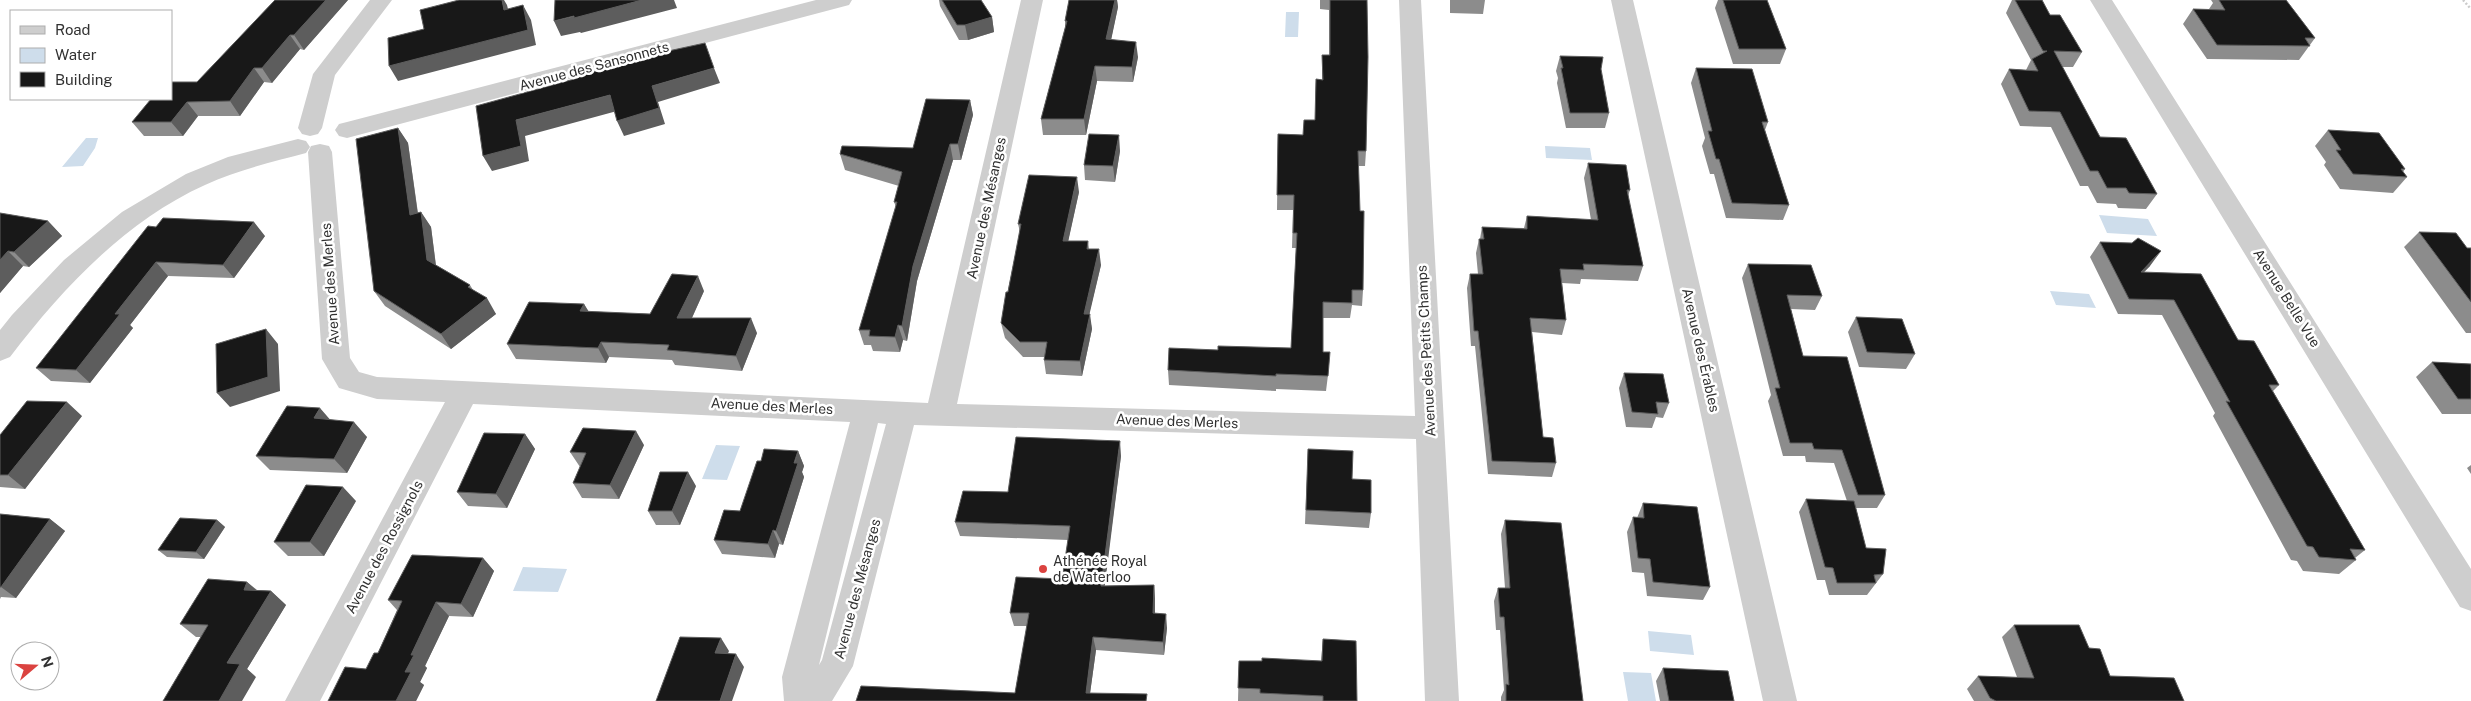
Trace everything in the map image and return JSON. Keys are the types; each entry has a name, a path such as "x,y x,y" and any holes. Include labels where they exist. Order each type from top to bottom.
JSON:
{"street":[{"name":"Avenue des Merles","path":"381,0 324,74 314,107 310,142 336,359 348,380 377,388 940,414 1429,428"},
{"name":"Avenue des Sansonnets","path":"310,142 337,145 346,135 347,130 841,0"},
{"name":"Avenue des Mésanges","path":"940,414 1031,0"},
{"name":"Avenue des Petits Champs","path":"1410,0 1442,701"},
{"name":"Avenue des Érables","path":"1622,0 1780,701"},
{"name":"Avenue Belle Vue","path":"2101,0 2471,597"},
{"path":"0,350 17,327 78,260 137,214 188,183 227,166 310,142"},
{"name":"Avenue des Rossignols","path":"302,701 465,392"},
{"path":"801,701 799,677 867,410"},
{"name":"Avenue des Mésanges","path":"812,701 837,666 903,412"}],"path":[{"path":"2463,0 2471,9"}],"water":[{"path":"1286,12 1299,12 1298,37 1285,37"},
{"path":"86,138 98,138 95,148 83,166 62,167"},
{"path":"1545,146 1590,148 1592,160 1546,158"},
{"path":"2099,215 2148,219 2157,236 2107,233"},
{"path":"2050,291 2089,294 2096,308 2056,305"},
{"path":"716,445 740,446 727,480 702,479"},
{"path":"523,567 567,569 558,592 513,591"},
{"path":"1648,631 1691,635 1694,655 1650,651"},
{"path":"1623,672 1651,673 1656,701 1628,701"}],"building":[{"path":"275,0 326,0 294,35 290,35 262,68 254,68 230,101 187,102 171,122 132,122 150,100 172,100 172,82 197,82"},
{"path":"459,0 502,0 504,10 523,5 528,30 389,66 388,38 424,29 420,10"},
{"path":"555,0 642,0 574,18 574,16 554,21"},
{"path":"942,0 981,0 992,17 965,25 957,25"},
{"path":"1069,0 1115,0 1106,39 1136,42 1132,67 1095,66 1084,119 1041,119 1067,21 1065,21"},
{"path":"1330,0 1367,0 1368,57 1366,151 1358,151 1360,211 1364,211 1363,290 1352,290 1352,303 1323,302 1323,352 1330,352 1328,376 1276,374 1276,376 1168,370 1169,348 1218,350 1218,346 1291,348 1297,233 1293,233 1294,195 1277,195 1278,134 1303,135 1304,120 1315,120 1316,79 1323,80 1322,55 1330,55"},
{"path":"1723,0 1767,0 1786,49 1739,49"},
{"path":"2015,0 2042,0 2050,15 2060,15 2082,52 2054,51 2100,137 2126,138 2157,194 2129,193 2126,188 2107,188 2098,171 2090,171 2060,112 2029,111 2009,69 2038,71 2032,59 2047,51 2043,51"},
{"path":"2219,0 2286,0 2315,38 2305,38 2310,46 2217,45 2193,9 2225,10"},
{"path":"705,43 714,68 652,86 659,108 617,121 610,95 516,120 521,146 483,156 476,106 578,78 576,76 635,62 659,53"},
{"path":"1560,56 1603,57 1601,69 1609,113 1570,113"},
{"path":"1696,68 1752,69 1768,122 1762,122 1789,205 1732,203 1719,159 1716,159 1708,131 1712,131"},
{"path":"926,99 970,100 958,144 950,144 913,266 902,326 898,325 895,337 869,336 870,330 859,330 897,202 894,202 902,172 840,154 842,146 913,148"},
{"path":"398,128 410,215 421,212 427,260 470,285 468,287 487,298 441,334 374,291 356,139"},
{"path":"2328,130 2379,133 2405,169 2401,169 2407,177 2353,174 2336,150 2341,150"},
{"path":"1089,134 1119,135 1113,166 1084,165"},
{"path":"1588,163 1626,165 1630,190 1627,190 1643,266 1583,264 1584,270 1560,269 1566,320 1530,318 1543,437 1553,438 1556,463 1492,461 1478,331 1474,331 1470,274 1483,274 1479,239 1484,239 1482,227 1527,229 1527,216 1598,220"},
{"path":"1029,175 1077,177 1063,241 1088,241 1087,249 1099,249 1084,314 1090,314 1080,361 1044,360 1047,342 1020,342 1001,323 1021,224 1018,224"},
{"path":"0,213 48,221 14,252 8,251 0,260"},
{"path":"163,218 254,222 223,265 156,262 115,314 120,314 76,370 36,368 148,226 156,227"},
{"path":"2419,232 2456,233 2467,248 2471,248 2471,302"},
{"path":"2138,238 2161,251 2141,272 2201,274 2238,340 2254,341 2279,385 2269,385 2365,550 2350,549 2356,560 2319,557 2313,547 2307,546 2226,401 2230,402 2174,300 2129,299 2100,242 2132,243"},
{"path":"1748,264 1811,265 1822,296 1787,295 1803,356 1847,357 1885,495 1858,495 1842,450 1814,449 1812,443 1790,443 1775,388 1780,388"},
{"path":"672,274 698,276 677,318 751,318 736,356 667,350 669,345 601,342 598,348 507,344 529,302 584,304 580,311 650,314"},
{"path":"1856,317 1902,319 1915,354 1867,352"},
{"path":"266,329 268,377 217,393 216,344"},
{"path":"2432,362 2471,364 2471,399 2458,399"},
{"path":"1624,373 1663,374 1669,403 1656,402 1658,414 1632,412"},
{"path":"27,401 67,402 8,475 0,475 0,435"},
{"path":"287,406 320,408 314,418 354,422 334,459 256,456"},
{"path":"583,428 636,431 610,485 573,483 586,453 570,452"},
{"path":"484,433 525,434 496,494 457,492"},
{"path":"1016,437 1120,441 1101,586 1154,585 1153,613 1166,614 1163,642 1093,637 1086,693 1147,694 1146,701 856,701 861,686 1015,693 1029,613 1010,613 1016,577 1062,579 1070,526 955,522 963,491 1008,492"},
{"path":"764,449 798,451 794,463 798,463 776,531 773,530 768,544 714,540 724,510 740,511 757,461 761,461"},
{"path":"1308,449 1353,451 1352,479 1371,480 1371,513 1306,510"},
{"path":"660,472 688,472 672,511 648,511"},
{"path":"306,485 343,487 310,542 274,542"},
{"path":"1806,499 1854,501 1866,548 1886,549 1883,574 1874,575 1876,583 1837,583 1833,568 1825,567"},
{"path":"1643,503 1697,507 1710,587 1653,582 1650,559 1638,558 1633,517 1644,518"},
{"path":"0,514 50,519 1,587 0,587"},
{"path":"180,518 217,520 196,552 158,550"},
{"path":"1505,520 1561,523 1583,701 1506,701 1506,684 1509,685 1504,617 1500,617 1498,588 1510,588"},
{"path":"412,555 483,558 461,604 436,602 411,655 414,655 405,672 411,672 396,701 328,701 345,667 366,669 374,653 378,653 402,601 388,600"},
{"path":"208,579 247,582 244,590 271,591 227,663 240,664 219,701 163,701 208,625 180,624"},
{"path":"2014,625 2079,625 2089,648 2100,649 2110,676 2174,678 2184,701 1996,701 1990,698 1978,676 2034,678"},
{"path":"680,637 721,638 715,653 736,654 720,701 656,701"},
{"path":"1323,639 1356,641 1357,701 1323,701 1323,696 1260,693 1260,689 1238,688 1239,661 1262,661 1262,658 1322,661"},
{"path":"1663,668 1728,671 1734,701 1669,701"}],"place":[{"name":"Athénée Royal de Waterloo","path":"1043,569"}]}
